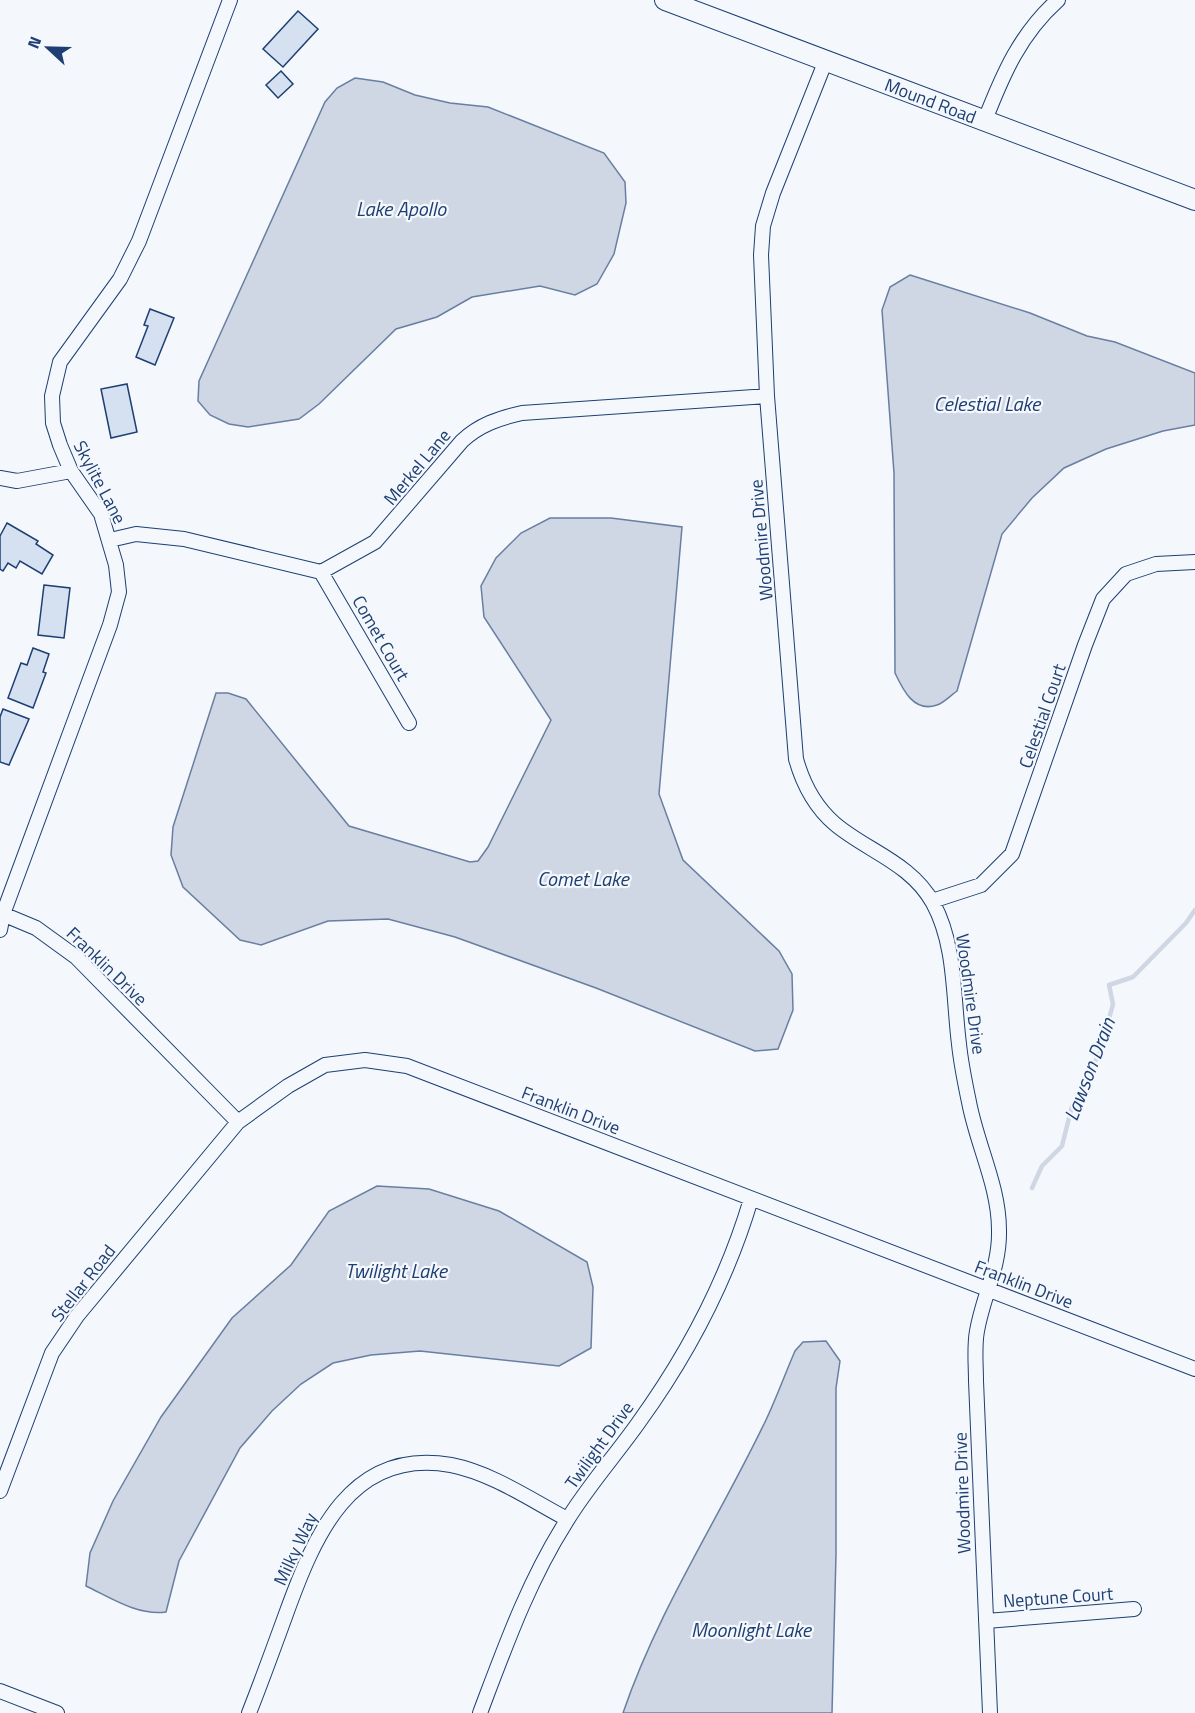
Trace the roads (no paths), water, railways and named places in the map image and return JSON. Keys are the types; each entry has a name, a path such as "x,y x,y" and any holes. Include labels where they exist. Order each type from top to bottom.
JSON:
{"street":[{"name":"Skylite Lane","path":"0,930 1,914 110,625 119,592 110,540 100,514 72,471 53,423 52,396 59,364 120,279 139,241 230,0"},
{"name":"Mound Road","path":"665,0 1195,200"},
{"path":"986,120 1013,53 1026,32 1058,0"},
{"name":"Woodmire Drive","path":"826,60 773,193 764,226 761,274 767,396 796,759 810,796 829,818 890,858 912,876 932,901 944,930 950,956 959,1046 969,1104 977,1142 996,1200 999,1230 990,1290 977,1331 976,1381 990,1713"},
{"name":"Merkel Lane","path":"321,572 375,542 462,441 472,432 501,417 522,412 767,396"},
{"path":"0,478 17,481 72,471"},
{"path":"110,540 136,534 184,539 321,572"},
{"name":"Celestial Court","path":"932,901 981,885 1012,854 1103,599 1126,574 1156,564 1195,562"},
{"name":"Comet Court","path":"321,572 409,723"},
{"name":"Franklin Drive","path":"1,914 36,928 76,957 238,1122 288,1086 325,1065 366,1060 407,1066 1195,1368"},
{"name":"Stellar Road","path":"0,1491 52,1353 77,1316 238,1122"},
{"name":"Twilight Drive","path":"480,1713 523,1602 541,1563 567,1519 639,1421 682,1357 709,1307 738,1244 751,1199"},
{"name":"Milky Way","path":"249,1713 316,1538 334,1510 358,1487 383,1473 406,1465 430,1463 453,1466 480,1474 567,1519"},
{"name":"Neptune Court","path":"986,1621 1134,1609"},
{"path":"0,1691 57,1713"}],"water":[{"name":"Lake Apollo","path":"355,78 383,82 415,95 450,103 488,107 604,153 625,182 626,203 614,254 597,284 575,295 540,286 472,297 437,317 396,329 319,404 299,419 248,427 229,424 210,415 198,401 199,381 325,102 337,88"},
{"name":"Celestial Lake","path":"910,275 1030,313 1087,336 1115,342 1195,373 1195,425 1163,431 1106,449 1064,468 1032,498 1002,534 957,691 940,704 929,707 922,706 910,698 895,673 894,473 882,310 890,287"},
{"name":"Comet Lake","path":"550,518 611,518 682,527 659,794 683,860 779,951 792,974 793,1010 778,1049 755,1051 596,988 455,937 388,919 328,921 261,945 240,940 183,887 171,855 173,827 216,693 228,693 246,699 349,826 470,862 478,861 488,847 551,720 484,617 481,586 496,558 521,533"},
{"name":"Twilight Lake","path":"377,1186 429,1189 499,1211 587,1262 593,1287 591,1348 559,1366 420,1351 371,1355 333,1363 301,1384 272,1411 240,1448 179,1561 166,1612 156,1613 135,1609 86,1586 90,1553 113,1501 161,1417 232,1318 291,1265 329,1211"},
{"name":"Moonlight Lake","path":"826,1341 840,1361 836,1388 836,1554 832,1713 623,1713 653,1638 765,1422 795,1351 803,1342"}],"waterway":[{"name":"Lawson Drain","path":"1032,1188 1042,1166 1062,1146 1072,1106 1100,1052 1113,1004 1109,985 1133,977 1186,923 1195,910"}]}
